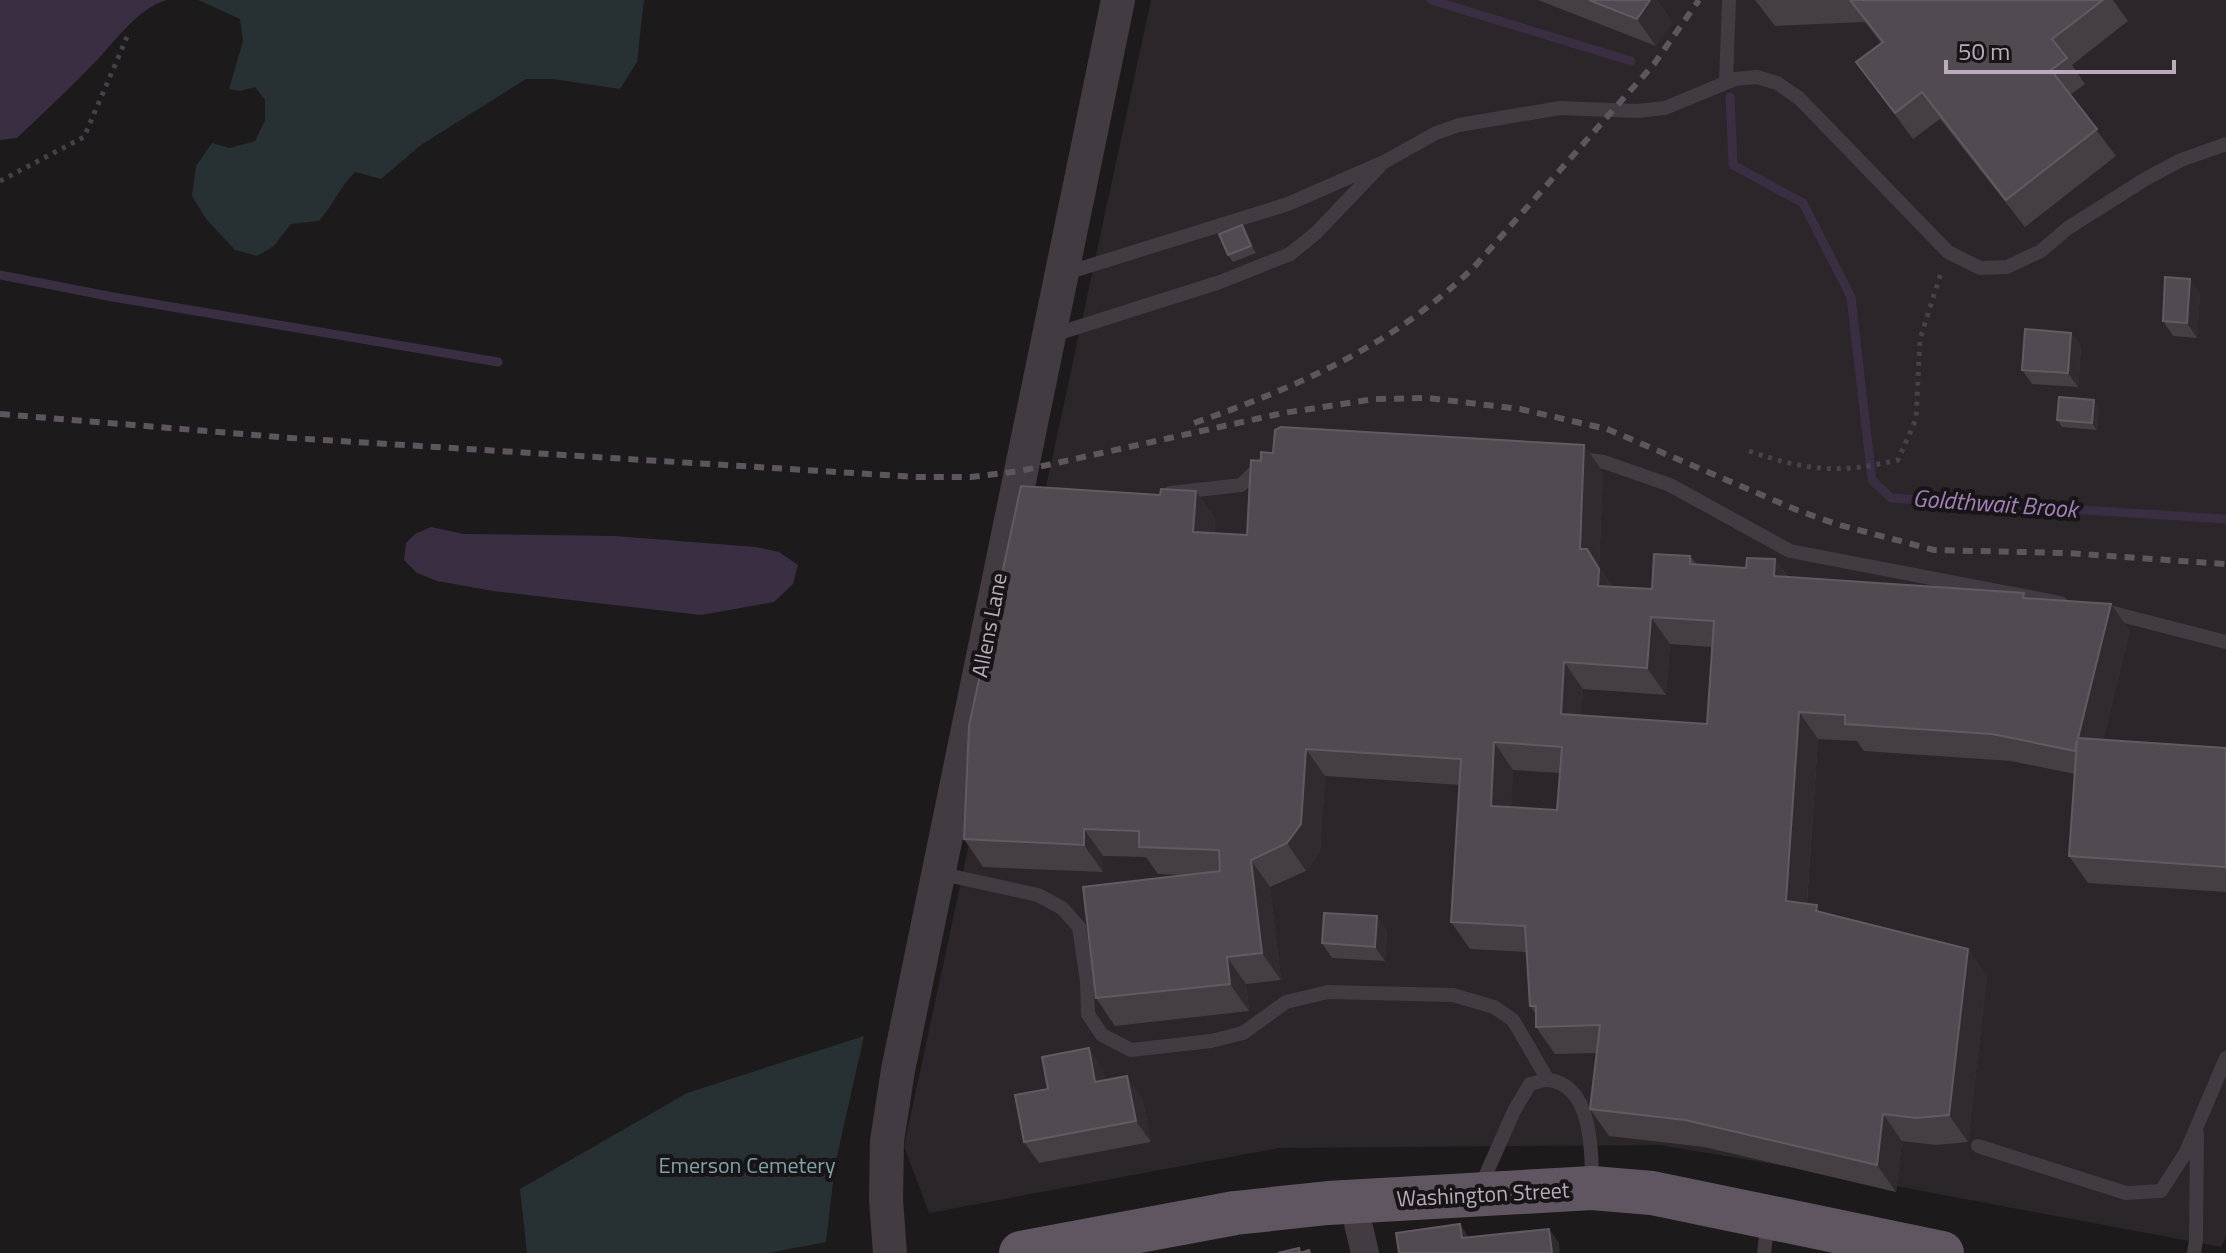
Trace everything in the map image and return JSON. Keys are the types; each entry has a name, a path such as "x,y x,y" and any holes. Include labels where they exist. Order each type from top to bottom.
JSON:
{"main road":[{"name":"Washington Street","path":"1021,1253 1235,1213 1353,1202 1592,1188 1652,1193 1765,1243 1942,1253"}],"street":[{"name":"Allens Lane","path":"890,1253 886,1200 887,1141 938,873 1021,499 1048,336 1118,0"},
{"path":"1353,1202 1365,1253"}],"lane":[{"path":"1726,82 1726,15 1729,0"},
{"path":"1061,275 1288,204 1459,125 1560,108 1637,111 1665,108 1726,82 1757,77 1777,83 1799,98 1948,252 1980,268 2007,267 2041,251 2080,220 2147,178 2181,160 2226,144"},
{"path":"1048,336 1220,282 1290,254 1316,233 1384,162"},
{"path":"1155,495 1241,485 1272,456"},
{"path":"1558,456 1604,462 1670,485 1790,551 2069,604"},
{"path":"2084,607 2226,642"},
{"path":"938,873 1038,895 1062,908 1079,927 1088,1014 1102,1035 1131,1050 1211,1041 1243,1033 1286,1002 1328,992 1453,995 1494,1007 1513,1020 1548,1080"},
{"path":"1978,1146 2126,1193 2161,1191 2186,1152 2226,1058"},
{"path":"1477,1195 1514,1111 1530,1084 1548,1080 1570,1089 1586,1117 1592,1148 1592,1188"},
{"path":"2194,1253 2198,1125"}],"path":[{"path":"0,181 84,137 127,37"},
{"path":"1749,451 1785,463 1827,470 1898,460 1916,419 1920,339 1948,252"}],"shaded area":[{"path":"0,0 167,0 137,17 17,138 0,140"},
{"path":"1151,0 2226,0 2226,1237 2221,1247 1660,1145 1279,1148 929,1213 904,1146"},
{"path":"431,527 464,534 615,536 756,547 779,552 798,565 793,584 774,602 701,615 493,591 437,581 417,573 404,560 406,543 415,534"}],"green space":[{"path":"198,0 644,0 637,62 620,89 553,79 526,79 421,145 381,179 355,172 319,221 291,224 274,246 257,256 235,250 206,219 192,196 196,166 212,143 230,148 255,141 265,120 265,100 255,87 240,91 229,89 243,41 240,19"},
{"name":"Emerson Cemetery","path":"864,1036 835,1165 826,1242 768,1253 527,1253 520,1189 687,1093"}],"building":[{"path":"1589,0 1650,0 1637,19"},
{"path":"1850,0 2103,0 2052,39 2067,58 2051,70 2097,129 2006,200 1922,92 1895,113 1856,62 1883,42"},
{"path":"1242,225 1251,246 1228,255 1219,234"},
{"path":"2165,277 2190,279 2187,323 2163,321"},
{"path":"2025,329 2071,333 2068,373 2022,370"},
{"path":"2059,397 2094,400 2092,423 2057,420"},
{"path":"1281,427 1584,445 1580,549 1587,549 1599,569 1598,586 1652,589 1654,554 1690,556 1690,564 1746,568 1747,558 1775,559 1774,576 2024,593 2023,598 2111,604 2078,738 2226,748 2226,867 2069,856 2077,740 2075,751 1992,734 1845,724 1845,715 1799,712 1786,901 1817,905 1816,911 1968,949 1949,1115 1916,1118 1883,1114 1877,1165 1685,1120 1590,1109 1600,1025 1536,1027 1536,1006 1530,1006 1525,926 1451,922 1461,759 1306,749 1301,824 1287,843 1251,860 1262,953 1227,957 1230,984 1096,998 1083,887 1220,871 1219,850 1139,847 1139,831 1084,829 1084,845 964,839 969,726 1021,486 1160,495 1161,489 1196,491 1193,532 1247,535 1251,460 1261,461 1261,452 1273,453 1275,430","holes":["1651,617 1714,621 1707,724 1561,714 1564,662 1647,668","1494,742 1562,747 1557,810 1491,806"]},
{"path":"1324,913 1377,916 1375,947 1322,943"},
{"path":"1089,1048 1095,1082 1127,1076 1136,1121 1024,1142 1015,1095 1048,1089 1042,1057"},
{"path":"1460,1224 1462,1238 1549,1229 1552,1253 1399,1253 1396,1233"},
{"path":"1299,1248 1300,1253 1278,1253"}],"waterway":[{"name":"Goldthwait Brook","path":"1431,0 1631,61"},
{"name":"Goldthwait Brook","path":"1730,97 1733,165 1803,203 1851,297 1872,480 1891,498 2226,519"},
{"path":"0,275 498,362"}],"railway":[{"path":"1194,423 1271,394 1344,360 1412,319 1444,294 1475,266 1654,64 1699,0"},
{"path":"0,414 291,438 917,477 971,477 1020,471 1283,413 1375,399 1428,398 1520,409 1607,429 1797,510 1836,524 1934,550 2066,553 2226,564"}]}
